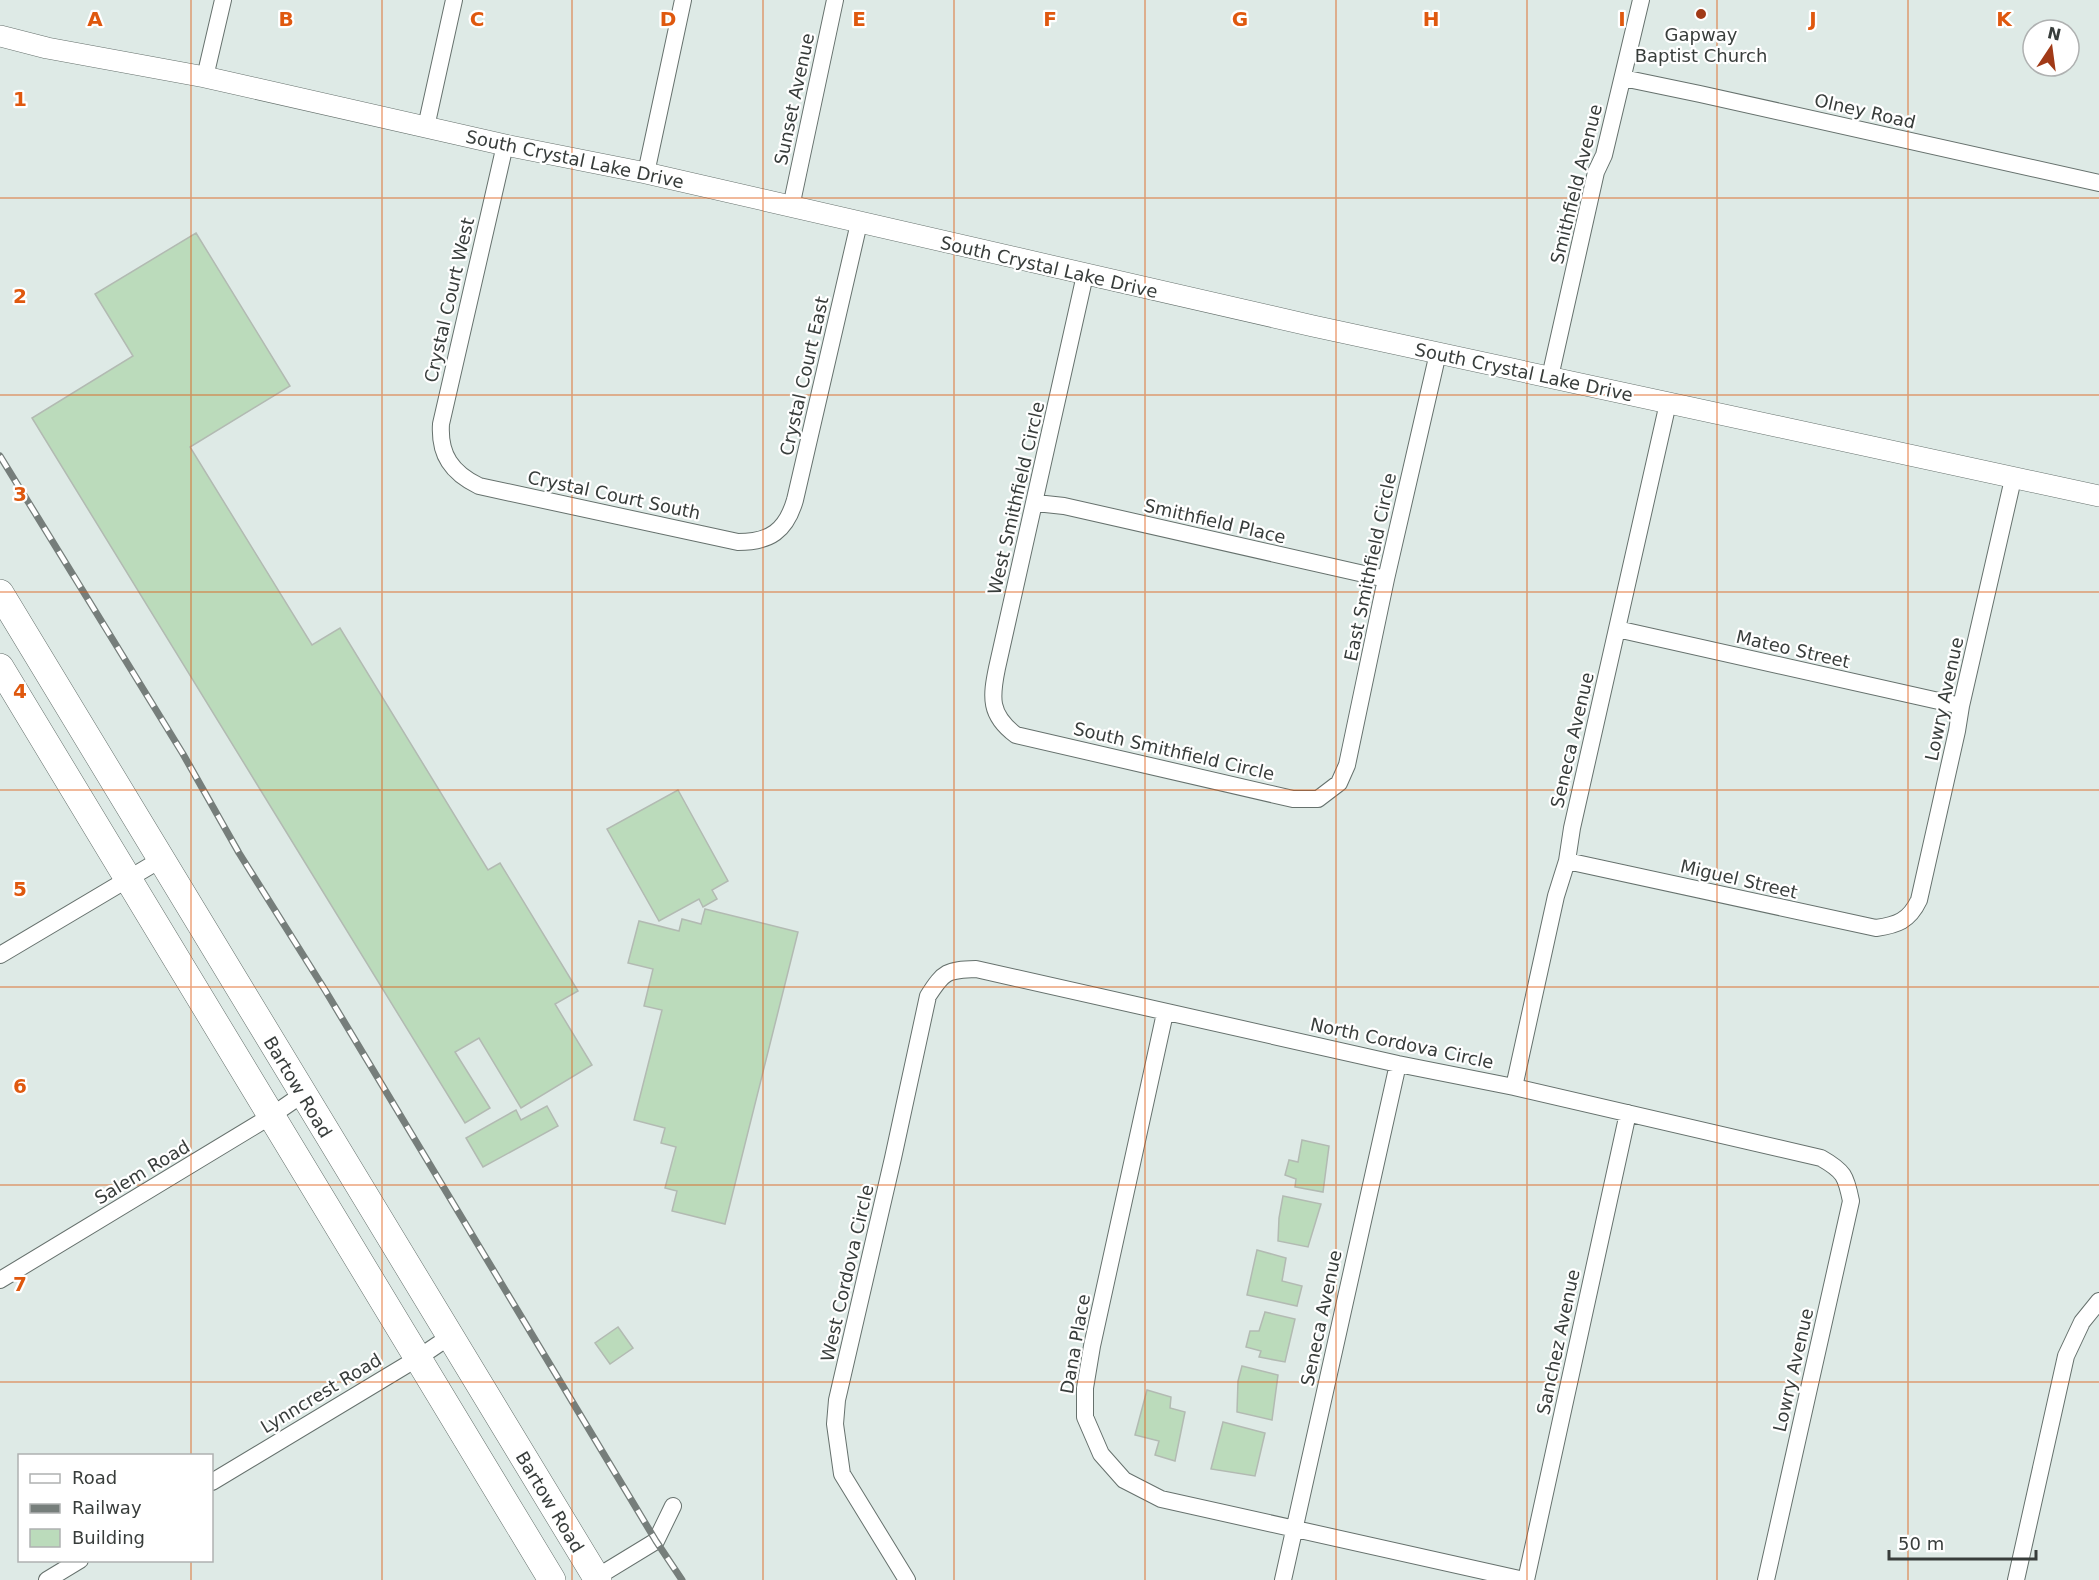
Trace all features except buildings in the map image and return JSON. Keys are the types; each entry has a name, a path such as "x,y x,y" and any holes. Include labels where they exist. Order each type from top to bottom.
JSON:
{"main road":[{"name":"Bartow Road","path":"0,593 595,1579"},
{"name":"Bartow Road","path":"0,668 552,1580"}],"street":[{"path":"205,77 223,0"},
{"path":"426,127 454,0"},
{"path":"646,173 683,0"},
{"name":"Sunset Avenue","path":"791,207 836,0"},
{"name":"Smithfield Avenue","path":"1550,377 1596,172 1604,155 1641,0"},
{"name":"South Crystal Lake Drive","path":"0,36 47,48 205,77 505,145 646,173 1085,275 2099,496"},
{"name":"Olney Road","path":"1623,78 2099,183"},
{"name":"Crystal Court West","path":"449,462 440,438 441,424 505,145"},
{"name":"Crystal Court East","path":"776,532 790,517 795,500 859,223"},
{"name":"West Smithfield Circle","path":"1004,727 996,711 992,694 1085,275"},
{"name":"East Smithfield Circle","path":"1335,787 1347,765 1386,579 1438,353"},
{"name":"Seneca Avenue","path":"1514,1087 1554,908 1567,861 1572,828 1668,402"},
{"name":"Crystal Court South","path":"449,462 463,478 479,486 727,540 757,542 776,532"},
{"name":"Lowry Avenue","path":"1902,920 1914,911 1919,900 2013,479"},
{"name":"Smithfield Place","path":"1036,503 1064,506 1386,579"},
{"name":"Mateo Street","path":"1617,629 1961,706"},
{"name":"South Smithfield Circle","path":"1004,727 1016,735 1293,799 1318,799 1335,787"},
{"path":"0,955 126,878 160,860"},
{"name":"Miguel Street","path":"1567,861 1876,928 1896,925 1902,920"},
{"name":"North Cordova Circle","path":"953,970 976,969 1398,1064 1514,1087 1821,1158 1839,1170"},
{"name":"West Cordova Circle","path":"907,1580 842,1474 835,1424 837,1400 891,1170 928,996 939,979 953,970"},
{"name":"Dana Place","path":"1165,1012 1092,1346 1085,1388 1085,1417 1101,1454 1124,1480 1161,1499 1525,1580"},
{"name":"Seneca Avenue","path":"1283,1580 1398,1064"},
{"name":"Salem Road","path":"0,1280 271,1116 303,1094"},
{"name":"Sanchez Avenue","path":"1525,1580 1628,1113"},
{"name":"Lowry Avenue","path":"1766,1580 1851,1201 1847,1181 1839,1170"},
{"path":"2016,1580 2067,1356 2082,1322 2099,1301"},
{"name":"Lynncrest Road","path":"213,1481 449,1337"},
{"path":"595,1579 656,1541 673,1506"},
{"path":"47,1580 77,1562"}],"railway":[{"path":"0,456 183,754 239,853 325,990 656,1541 682,1580"}],"place":[{"name":"Gapway Baptist Church","path":"1701,14"}]}
